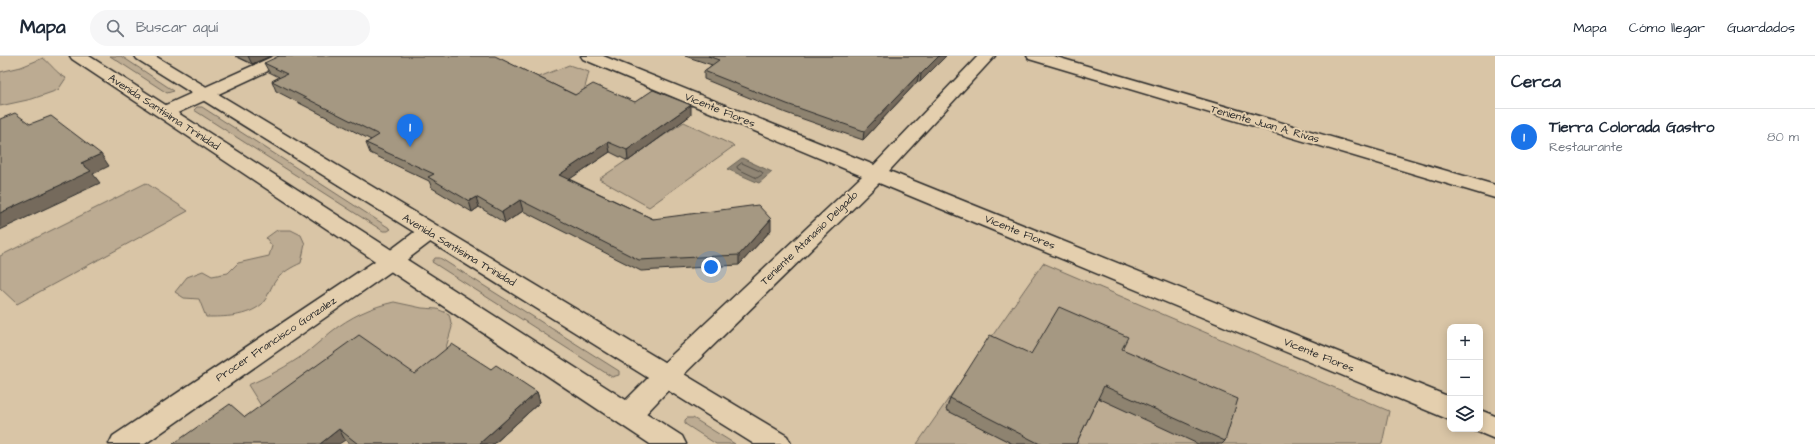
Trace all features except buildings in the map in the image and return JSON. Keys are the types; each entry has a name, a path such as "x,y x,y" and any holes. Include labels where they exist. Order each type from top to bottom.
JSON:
{"street":[{"name":"Avenida Santísima Trinidad","path":"78,56 672,444"},
{"name":"Avenida Santísima Trinidad","path":"143,56 777,444"},
{"path":"165,112 288,56"},
{"name":"Vicente Flores","path":"589,56 1447,408"},
{"name":"Teniente Atanasio Delgado","path":"628,415 666,376 876,174 987,56"},
{"name":"Teniente Juan A. Rivas","path":"1035,56 1495,192"},
{"name":"Procer Francisco Gonzalez","path":"122,444 392,260 429,232"},
{"path":"1483,422 1495,428"}],"shaded area":[{"path":"110,56 121,56 174,91 167,93"},
{"path":"43,58 66,78 58,90 32,99 0,106 0,72 21,67"},
{"path":"569,65 589,72 584,91 576,98 534,79"},
{"path":"197,107 202,107 391,229 388,231 383,231 194,110"},
{"path":"684,122 734,146 649,207 599,179"},
{"path":"146,183 188,211 17,304 0,288 0,256"},
{"path":"277,230 291,230 301,235 305,244 301,263 279,277 274,283 264,302 256,308 242,314 206,317 199,299 184,298 175,292 187,277 203,271 212,276 228,273 238,263 269,256 272,246 266,238"},
{"path":"435,258 440,258 619,371 619,375 612,377 432,262"},
{"path":"1043,263 1389,411 1382,444 917,444"},
{"path":"394,302 422,308 437,309 449,314 452,327 445,351 423,377 263,409 248,385 270,375 298,358 353,317"},
{"path":"687,418 693,418 735,444 716,444 685,424 685,420"}],"water":[{"path":"742,158 772,172 759,183 727,169"}],"place":[{"name":"Tierra Colorada Gastro","path":"410,147"}]}
